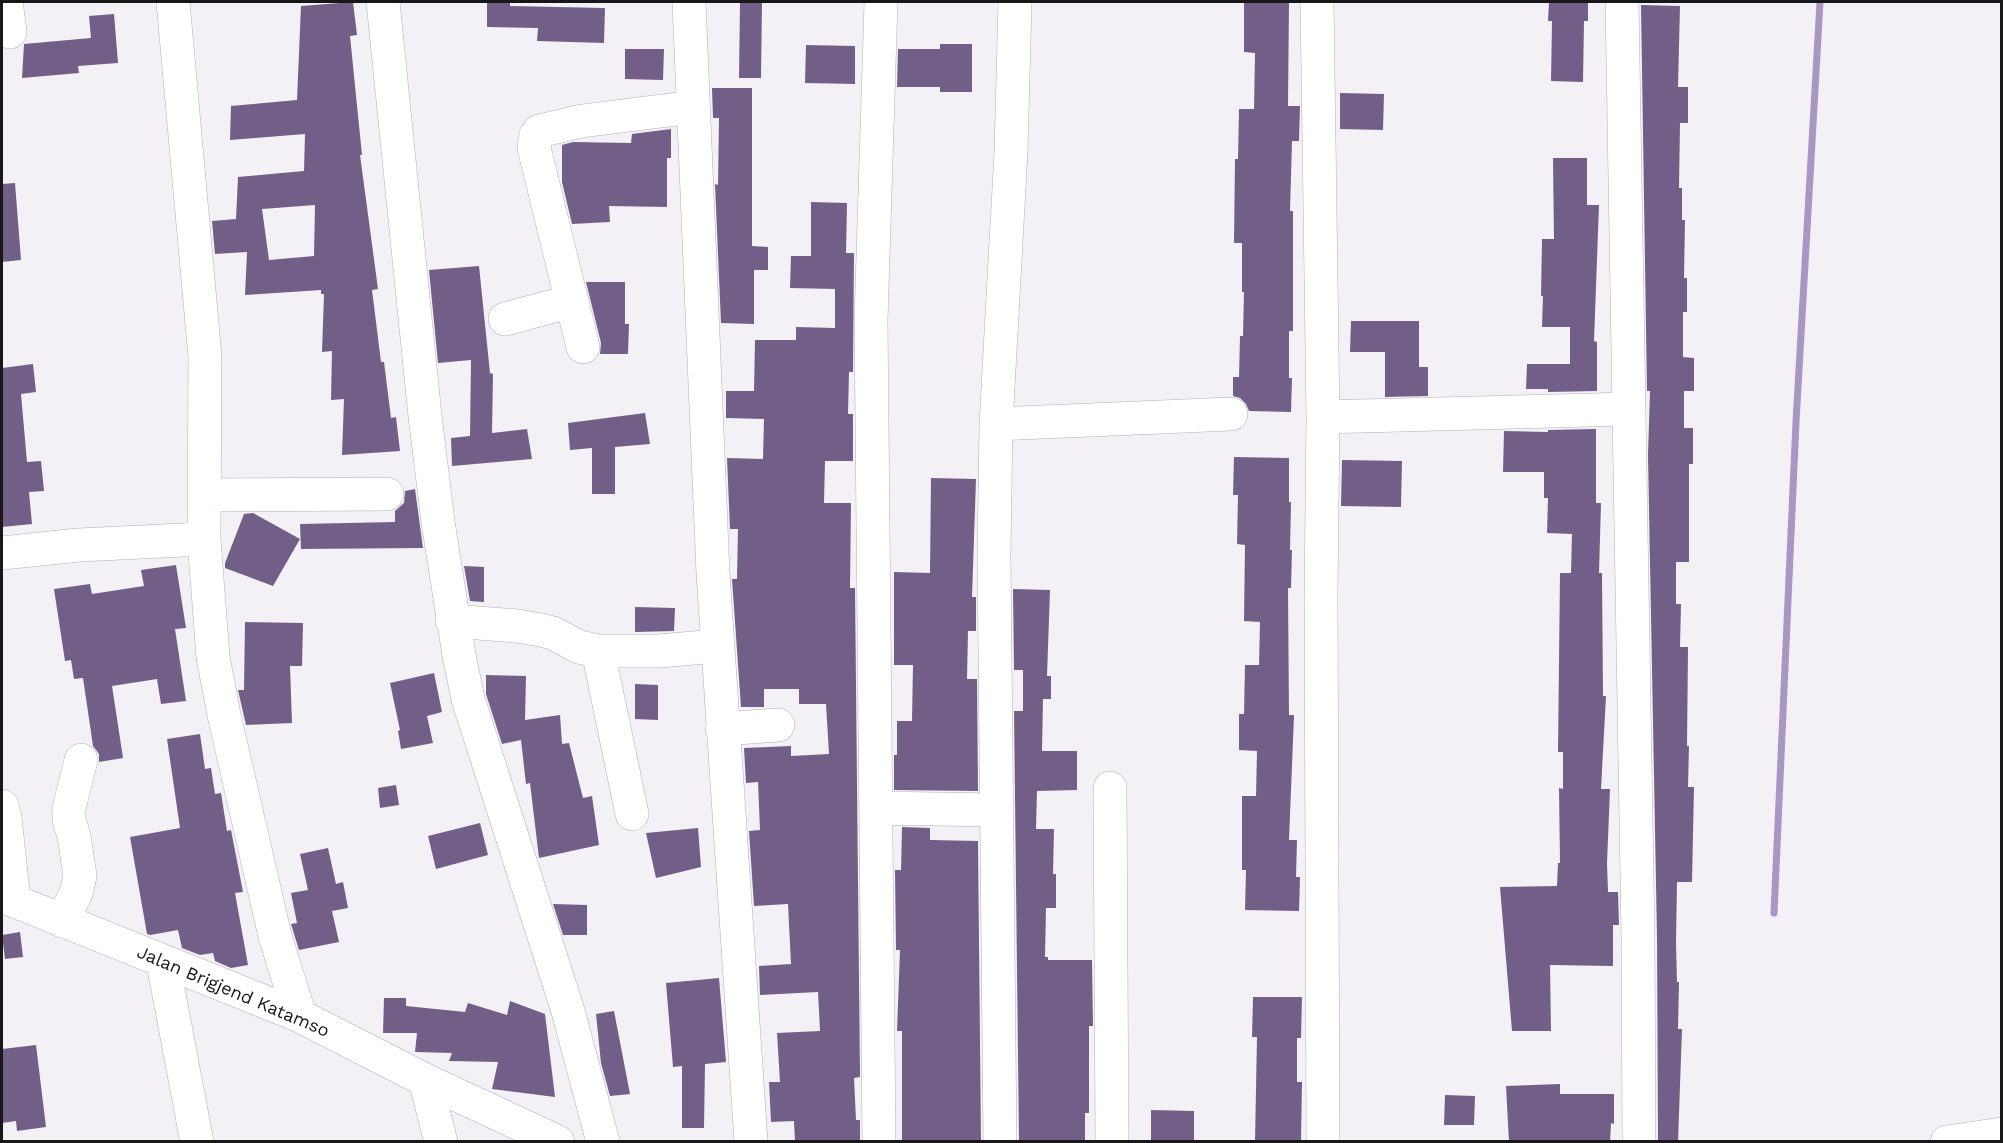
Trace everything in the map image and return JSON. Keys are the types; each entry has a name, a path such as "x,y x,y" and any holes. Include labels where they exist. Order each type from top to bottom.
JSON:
{"main road":[{"path":"173,2 205,357 204,539 213,657 224,715 275,936 300,1016"},
{"path":"383,2 413,312 436,510 452,621 468,699 568,1011 603,1142"},
{"path":"688,2 717,645 751,1142"},
{"path":"879,1142 871,320 881,2"},
{"path":"1000,1142 994,556 996,424 1011,152 1015,2"},
{"path":"1317,2 1323,417 1321,595 1323,1142"},
{"path":"1622,2 1638,936 1639,1142"},
{"path":"583,347 534,148 536,135 539,131 582,121 693,107"},
{"path":"504,319 572,301"},
{"path":"1323,417 1629,409"},
{"path":"996,424 1231,414"},
{"path":"205,495 387,494"},
{"path":"2,553 79,545 204,539"},
{"path":"452,621 541,630 553,633 579,647 598,651 659,651 717,645"},
{"path":"598,651 632,814"},
{"path":"722,729 778,725"},
{"path":"62,921 76,893 80,876 74,836 69,820 69,808 81,760"},
{"path":"1110,788 1112,1142"},
{"path":"2,806 5,819 8,899"},
{"path":"876,808 997,810"},
{"name":"Jalan Brigjend Katamso","path":"8,899 300,1016 425,1080 558,1142"},
{"path":"164,963 197,1142"},
{"path":"425,1080 441,1142"},
{"path":"1947,1142 2000,1137"}],"building":[{"path":"353,2 357,35 350,36 362,155 360,155 378,289 372,290 381,362 384,362 391,418 396,417 400,451 342,455 344,399 331,400 332,351 322,352 324,294 321,294 321,290 245,295 247,252 215,254 212,221 236,219 238,177 304,171 305,134 230,140 231,106 297,100 301,6","holes":["315,205 314,256 269,260 262,209"]},
{"path":"487,2 510,2 510,6 605,8 604,43 537,41 538,28 487,27"},
{"path":"740,2 762,2 761,78 739,78"},
{"path":"1244,2 1289,2 1288,106 1300,106 1299,141 1292,141 1290,211 1293,211 1293,331 1289,331 1289,378 1292,378 1291,412 1249,411 1240,398 1233,396 1233,377 1239,377 1244,292 1242,292 1242,243 1234,243 1235,159 1238,159 1239,109 1254,109 1255,53 1244,52"},
{"path":"1549,2 1588,2 1588,21 1584,21 1583,82 1551,81 1552,21 1548,21"},
{"path":"1641,5 1680,6 1678,87 1688,87 1688,123 1680,123 1679,188 1682,188 1682,220 1685,220 1684,278 1687,278 1687,312 1683,312 1683,357 1694,358 1694,391 1684,391 1684,428 1693,428 1693,464 1689,464 1689,562 1676,562 1676,604 1681,604 1680,647 1688,647 1688,787 1694,787 1692,882 1677,882 1678,1029 1682,1029 1678,1142 1658,1142 1657,937 1648,455 1650,391 1647,391"},
{"path":"114,14 118,63 78,66 79,73 22,78 24,44 91,38 89,16"},
{"path":"940,44 972,44 972,92 940,92 940,87 897,87 898,49 940,49"},
{"path":"806,45 855,46 855,84 805,83"},
{"path":"625,49 664,49 663,80 625,79"},
{"path":"712,88 752,88 752,246 768,247 768,270 754,270 754,324 721,323 715,184 718,185 719,118 713,118"},
{"path":"1340,93 1384,94 1383,130 1340,129"},
{"path":"671,129 671,158 667,158 667,207 609,206 610,222 572,224 562,182 562,145 573,142 631,143 632,134"},
{"path":"1553,158 1587,158 1587,205 1599,205 1594,341 1597,342 1597,391 1548,392 1548,389 1526,389 1527,364 1570,364 1570,327 1542,327 1542,239 1554,239"},
{"path":"15,183 21,260 2,262 2,184"},
{"path":"811,202 847,203 846,253 854,253 853,372 849,372 848,414 853,414 853,461 825,461 824,503 851,503 850,588 855,588 860,1077 854,1078 856,1120 860,1120 860,1142 795,1142 794,1121 771,1122 769,1082 780,1082 777,1033 820,1031 818,992 760,995 759,966 791,964 788,904 754,906 749,831 760,830 758,782 746,783 744,748 791,746 791,756 829,754 826,704 799,704 799,689 764,689 764,707 741,707 732,579 737,579 738,529 730,529 727,458 763,459 764,419 726,418 726,391 754,391 755,340 796,340 796,327 835,328 835,289 790,288 791,256 811,256"},
{"path":"479,266 490,373 493,374 492,433 527,429 532,459 452,466 451,438 470,436 471,360 438,363 429,270"},
{"path":"586,282 625,282 625,324 629,324 628,354 600,354 601,343"},
{"path":"1351,321 1419,321 1419,367 1428,367 1428,396 1385,397 1385,352 1350,352"},
{"path":"33,364 36,392 21,394 27,462 41,461 44,491 29,492 32,524 2,527 2,368"},
{"path":"645,413 650,444 615,447 615,494 592,494 592,448 570,450 568,423"},
{"path":"1596,429 1596,503 1601,503 1599,573 1602,573 1603,696 1606,696 1601,789 1610,789 1608,892 1618,892 1619,925 1613,925 1613,966 1550,965 1551,1031 1512,1031 1500,887 1557,886 1558,863 1560,863 1559,788 1563,789 1563,752 1558,752 1560,573 1571,573 1572,534 1547,533 1548,498 1544,498 1544,472 1503,472 1504,431 1548,432 1548,430"},
{"path":"1234,457 1289,458 1290,550 1292,550 1291,588 1288,588 1289,715 1294,715 1289,840 1297,840 1296,877 1300,877 1299,911 1245,910 1246,870 1242,870 1242,796 1256,796 1257,751 1239,750 1239,714 1244,714 1245,665 1259,665 1260,622 1244,621 1245,545 1237,544 1238,495 1233,495"},
{"path":"1342,460 1402,461 1401,507 1341,506"},
{"path":"931,478 976,479 972,597 976,597 976,631 968,631 967,679 977,679 978,791 894,790 897,721 912,721 913,665 894,665 894,572 930,573"},
{"path":"415,489 423,548 301,549 300,524 395,522 395,511 404,503 405,491"},
{"path":"253,513 300,539 273,586 225,568 244,514"},
{"path":"176,565 186,628 175,629 186,701 161,704 157,679 112,686 123,758 99,762 99,754 93,746 83,678 74,679 71,660 65,661 54,589 90,584 92,594 144,586 141,570"},
{"path":"464,566 484,567 484,602 470,601"},
{"path":"1013,589 1050,590 1047,676 1051,676 1051,699 1043,699 1042,751 1077,751 1077,790 1037,791 1036,829 1054,829 1053,874 1056,874 1056,908 1046,908 1045,957 1048,957 1048,960 1092,960 1093,1026 1089,1026 1089,1113 1085,1113 1085,1142 1019,1142 1014,711 1023,711 1023,670 1014,670"},
{"path":"635,607 675,608 674,631 635,632"},
{"path":"245,622 303,623 302,666 290,666 292,723 246,725 238,690 244,690"},
{"path":"434,673 442,712 427,716 433,743 401,749 398,731 400,730 390,683"},
{"path":"486,675 526,676 525,720 560,715 562,744 569,743 583,798 592,796 599,845 539,858 530,783 526,784 521,740 502,744 486,694"},
{"path":"635,684 658,685 658,720 635,719"},
{"path":"200,734 205,769 211,768 215,794 221,793 227,831 231,830 243,892 235,893 248,965 231,968 215,961 213,953 200,955 182,948 178,930 147,934 130,837 180,828 167,739"},
{"path":"396,785 399,805 380,808 378,788"},
{"path":"480,823 488,855 436,869 428,836"},
{"path":"902,827 930,828 930,840 978,841 981,1142 902,1142 902,1031 897,1031 900,950 896,950 895,870 901,870"},
{"path":"698,828 701,867 656,878 646,833"},
{"path":"328,848 336,884 343,882 348,908 332,911 339,942 299,950 291,924 297,923 291,893 308,890 300,854"},
{"path":"553,904 587,905 587,935 563,935"},
{"path":"20,932 23,957 5,959 2,935"},
{"path":"719,978 726,1062 705,1064 704,1128 682,1128 682,1066 673,1067 666,983"},
{"path":"1253,997 1302,997 1301,1038 1297,1038 1297,1082 1302,1082 1301,1142 1255,1142 1257,1037 1252,1037"},
{"path":"384,998 406,998 406,1006 465,1012 468,1003 507,1015 510,1001 545,1014 555,1097 492,1089 498,1062 449,1061 452,1053 415,1052 417,1033 383,1033"},
{"path":"614,1011 630,1094 610,1096 601,1063 596,1014"},
{"path":"36,1045 46,1127 17,1131 16,1121 2,1123 2,1049"},
{"path":"1560,1084 1560,1094 1614,1094 1614,1124 1611,1123 1610,1142 1509,1142 1506,1086"},
{"path":"1445,1095 1475,1096 1474,1125 1444,1125"},
{"path":"1151,1110 1194,1111 1194,1142 1151,1142"}],"waterway":[{"path":"1774,913 1796,422 1820,2"}]}
